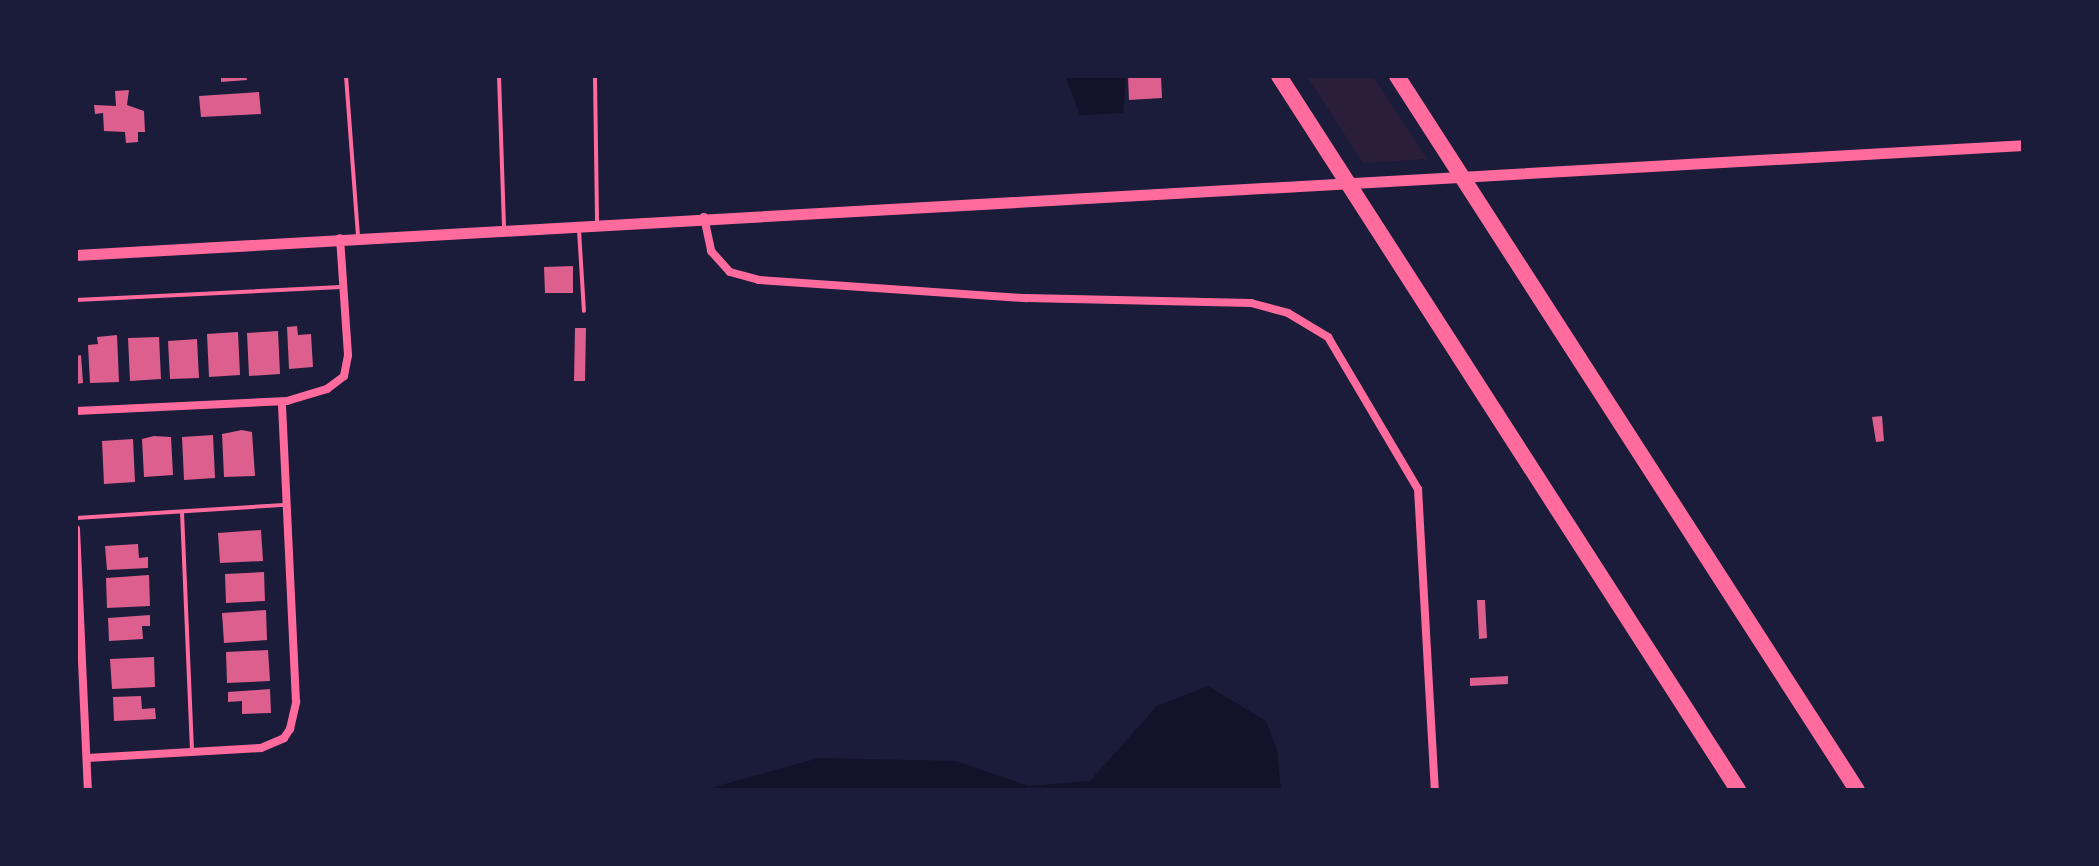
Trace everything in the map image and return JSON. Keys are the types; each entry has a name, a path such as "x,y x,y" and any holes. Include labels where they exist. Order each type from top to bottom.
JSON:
{"highway":[{"path":"1279,76 1738,790"},
{"path":"1397,76 1857,790"}],"street":[{"path":"76,255 704,216 1270,188 1538,169 2023,145"},
{"path":"704,216 711,251 730,272 759,280 1026,298 1251,303 1288,313 1328,337 1418,489 1435,790"},
{"path":"76,411 282,402 327,389 344,376 348,355 340,238"},
{"path":"87,758 261,748 284,738 290,729 296,702 282,402"},
{"path":"76,529 88,790"}],"lane":[{"path":"346,76 358,237"},
{"path":"499,76 504,228"},
{"path":"595,76 597,223"},
{"path":"578,224 584,311"},
{"path":"76,300 344,287"},
{"path":"76,518 287,505"},
{"path":"182,512 192,752"}],"shaded area":[{"path":"1065,76 1126,76 1123,113 1080,115"},
{"path":"1307,76 1373,76 1427,159 1363,163"},
{"path":"1208,686 1266,721 1277,750 1281,790 703,790 819,758 956,761 1028,786 1090,781 1157,706"}],"building":[{"path":"221,76 246,76 247,80 221,82"},
{"path":"1128,76 1161,76 1162,98 1129,100"},
{"path":"129,90 127,105 144,111 145,132 138,132 138,142 126,143 125,132 104,131 103,113 95,114 94,105 116,106 115,91"},
{"path":"259,92 261,114 201,117 199,96"},
{"path":"573,266 573,293 545,293 544,267"},
{"path":"297,326 298,335 311,334 313,367 289,369 287,327"},
{"path":"575,328 586,328 585,381 574,381"},
{"path":"278,331 280,374 249,376 247,333"},
{"path":"238,332 240,375 209,377 207,334"},
{"path":"117,335 119,382 90,383 88,345 98,344 97,337"},
{"path":"159,337 161,379 130,381 128,338"},
{"path":"197,339 199,378 170,379 168,341"},
{"path":"81,355 83,383 76,384 76,356"},
{"path":"1882,416 1884,441 1876,442 1872,417"},
{"path":"242,430 252,432 255,476 224,477 222,434"},
{"path":"213,435 215,478 184,480 182,437"},
{"path":"171,437 173,475 144,477 142,439"},
{"path":"133,439 135,482 104,484 102,441"},
{"path":"261,530 263,561 220,563 218,533"},
{"path":"138,544 139,558 148,557 148,568 107,570 105,546"},
{"path":"264,572 265,601 226,603 225,574"},
{"path":"149,575 150,606 107,608 106,578"},
{"path":"1477,600 1485,600 1487,638 1479,639"},
{"path":"266,610 267,640 224,643 222,613"},
{"path":"150,615 150,626 142,626 143,639 109,641 108,618"},
{"path":"268,650 270,681 227,683 226,652"},
{"path":"154,657 155,687 112,689 110,659"},
{"path":"1508,676 1508,684 1470,686 1470,678"},
{"path":"270,689 271,713 242,714 242,701 228,702 228,692"},
{"path":"141,696 142,709 155,708 156,719 114,721 113,697"}]}
